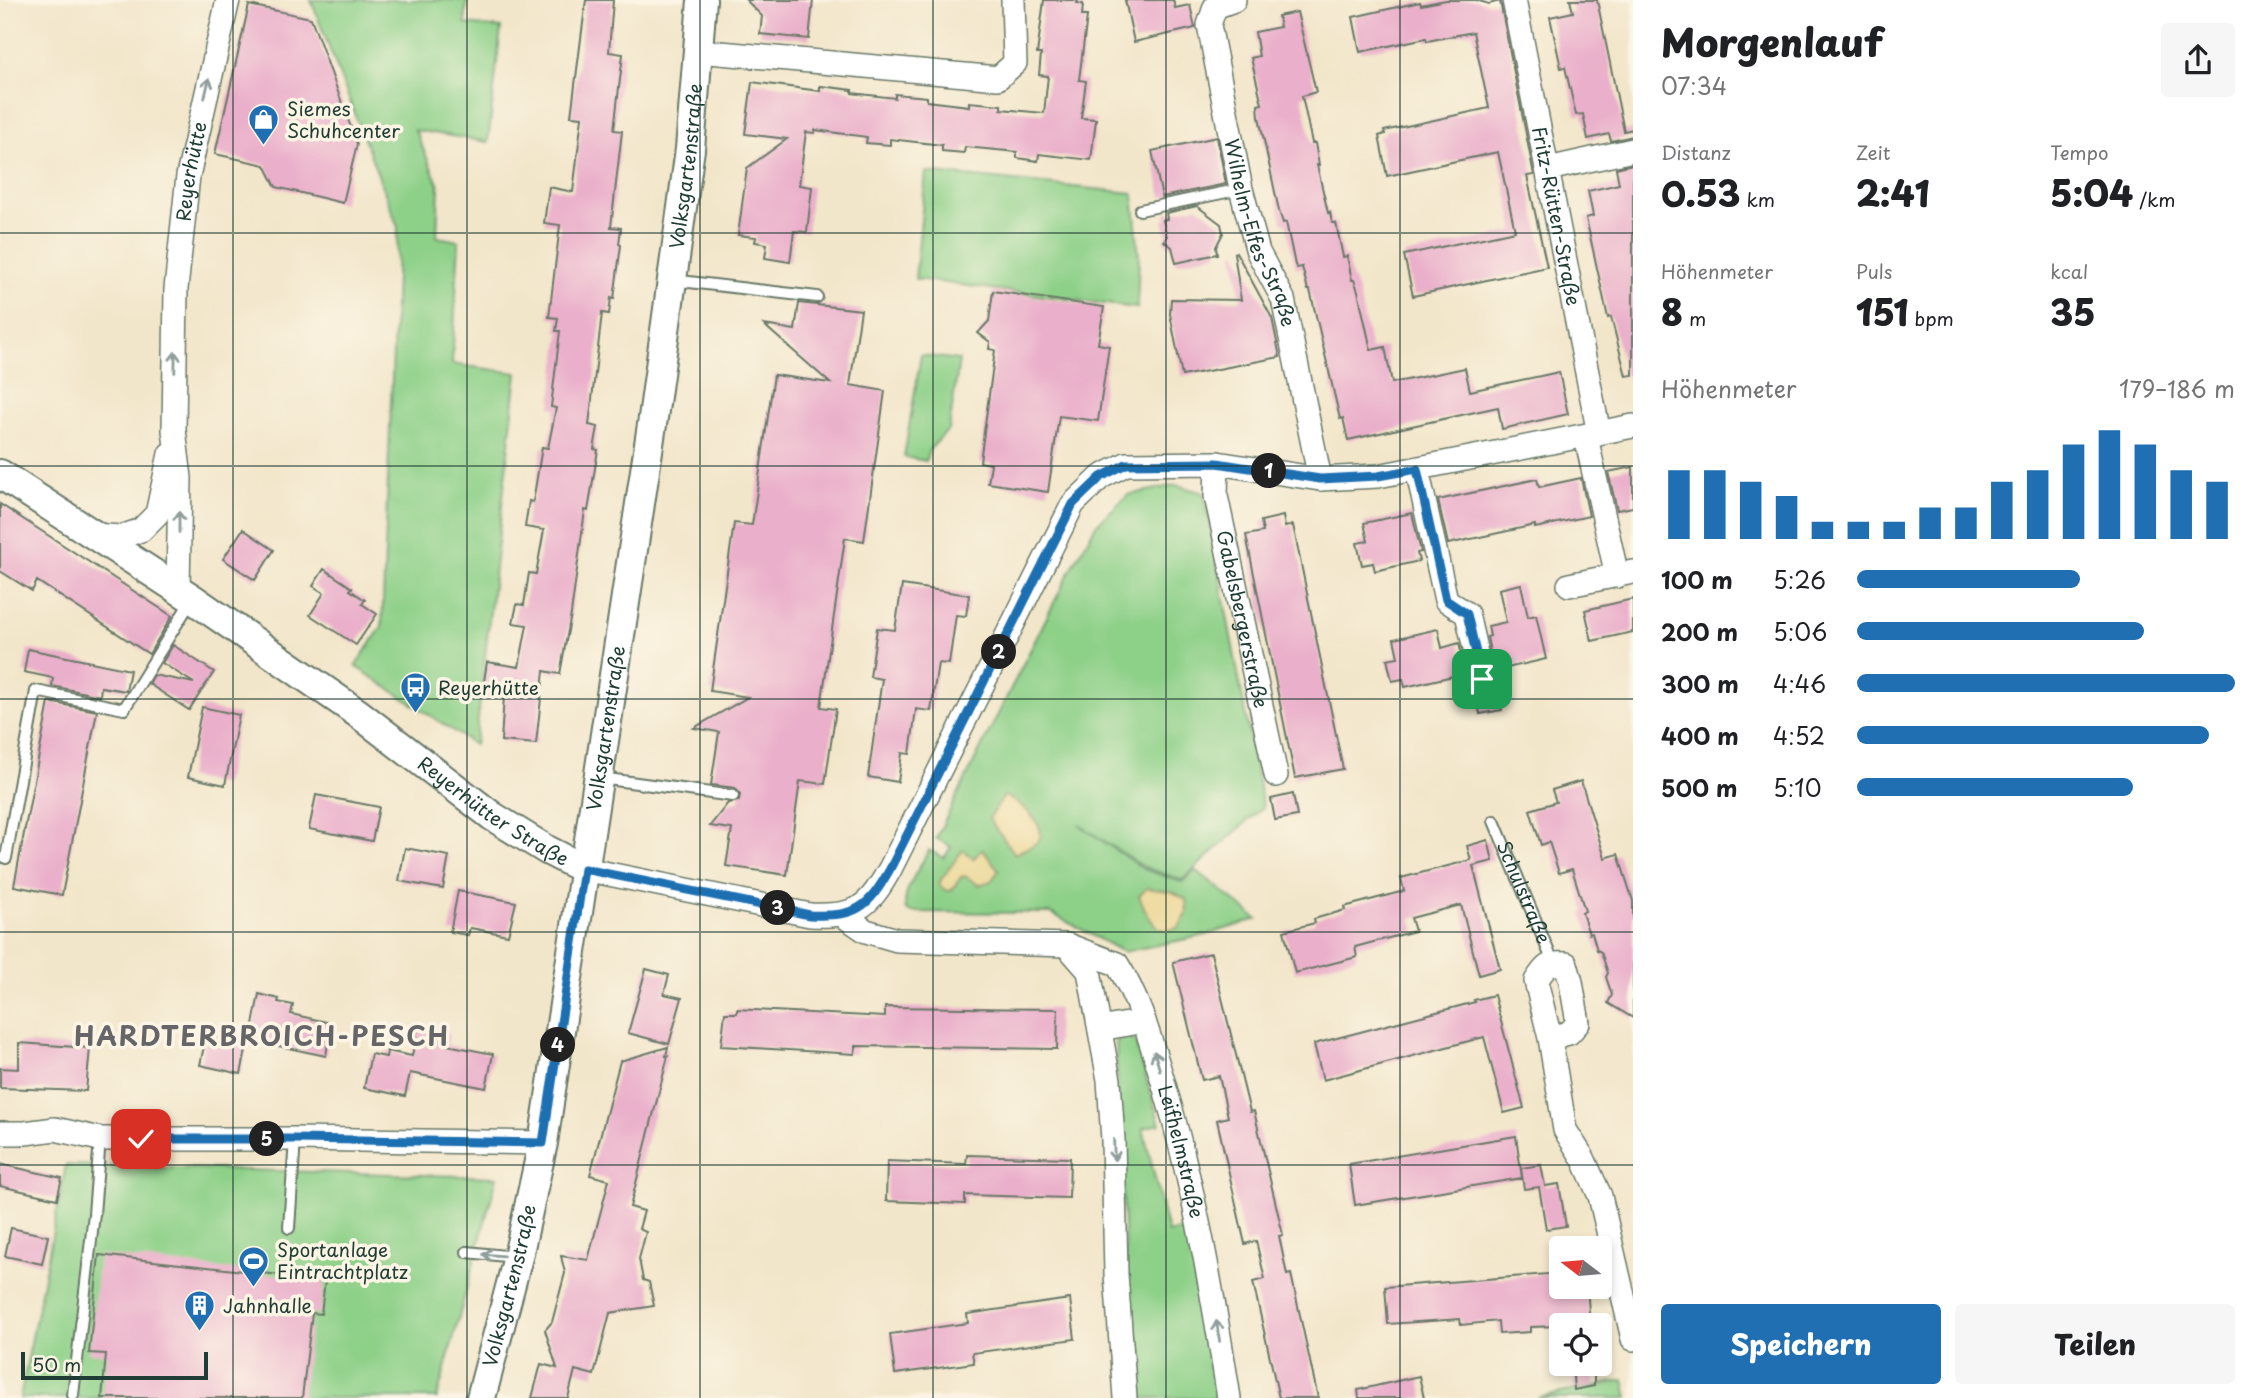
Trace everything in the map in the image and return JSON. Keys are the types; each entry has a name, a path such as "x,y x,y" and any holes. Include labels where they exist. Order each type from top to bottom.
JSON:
{"street":[{"name":"Reyerhütte","path":"185,594 180,478 174,430 176,289 184,195 228,0"},
{"name":"Volksgartenstraße","path":"481,1398 518,1257 543,1143 672,280 690,149 702,0"},
{"path":"698,51 998,78 1015,63 1013,0"},
{"name":"Fritz-Rütten-Straße","path":"1514,0 1548,170 1592,436"},
{"name":"Wilhelm-Elfes-Straße","path":"1219,2 1209,25 1241,189 1258,251 1283,299 1320,479"},
{"path":"1548,170 1633,150"},
{"path":"1217,463 1320,479 1378,476 1633,426"},
{"name":"Reyerhütte","path":"92,535 121,537 141,530 157,514 174,430"},
{"path":"1569,585 1625,574 1592,436"},
{"name":"Reyerhütter Straße","path":"0,474 185,594 359,714 492,816 547,850 584,869 810,915 841,914 860,909 876,895 1073,504 1101,477 1126,464 1217,463"},
{"name":"Gabelsbergerstraße","path":"1217,463 1216,496 1276,775"},
{"path":"1417,469 1446,600 1467,614 1482,679"},
{"name":"Leifhelmstraße","path":"841,914 866,932 897,940 1067,945 1117,964 1144,1021 1174,1120 1204,1245 1229,1398"},
{"path":"1067,945 1089,971 1110,1080 1116,1275 1125,1398"},
{"name":"Schulstraße","path":"1550,1038 1569,1032 1578,1023 1572,982 1566,964 1553,962 1545,967 1536,981 1550,1038 1565,1130 1583,1158 1600,1196 1633,1339"},
{"path":"1100,1029 1144,1021"},
{"path":"0,1133 55,1129 100,1139 543,1143"}],"lane":[{"path":"1140,210 1241,189"},
{"path":"672,280 817,297"},
{"path":"6,858 36,691 124,709 185,594"},
{"path":"599,778 733,796"},
{"name":"Schulstraße","path":"1494,821 1553,962"},
{"path":"74,1395 100,1139"},
{"path":"289,1228 295,1139"},
{"path":"467,1252 518,1257"}],"green space":[{"path":"311,0 467,0 465,24 501,28 488,142 415,130 439,186 437,237 459,241 452,364 517,373 475,745 355,666 382,627 398,227"},
{"path":"926,172 1133,193 1139,257 1137,308 915,279"},
{"path":"921,355 959,360 949,429 929,450 926,461 904,457"},
{"path":"1176,485 1204,493 1263,807 1182,880 1144,867 1078,824 1143,869 1182,882 1196,870 1257,919 1206,935 1123,952 1051,913 906,910 909,887 929,850 944,858 951,847 936,838 1070,571 1096,525 1128,495"},
{"path":"1122,1038 1132,1038 1135,1041 1160,1124 1143,1128 1168,1233 1188,1228 1219,1398 1135,1398 1126,1274 1116,1042"},
{"name":"Sportanlage Eintrachtplatz","path":"66,1165 497,1177 437,1398 20,1398"},
{"path":"1623,1380 1628,1398 1538,1398"}],"sand":[{"path":"1004,796 1017,802 1030,814 1041,834 1037,842 1015,854 989,819"},
{"path":"982,849 999,870 991,881 979,885 965,876 961,877 952,890 947,891 940,886 940,881 963,850 973,859"},
{"path":"1147,888 1173,892 1186,899 1187,914 1179,927 1164,930 1153,923 1139,896"}],"building":[{"path":"586,0 613,0 609,52 623,54 614,130 622,131 611,227 621,228 621,245 614,299 611,298 609,314 602,313 589,425 598,427 594,449 598,450 588,511 585,510 560,674 544,671 536,744 501,741 504,696 482,694 487,662 519,667 527,625 513,623 517,604 524,605 529,573 536,574 544,530 525,527 529,501 533,502 542,447 548,448 556,408 551,407 560,331 556,331 558,318 549,317 560,225 544,223 549,187 573,192 582,117 571,116"},
{"path":"746,0 813,0 809,39 760,34 762,16"},
{"path":"1044,0 1078,0 1077,3 1083,4 1082,16 1087,16 1079,80 1086,81 1081,118 1096,119 1091,160 1039,154 1038,161 1017,158 1017,152 965,147 964,153 942,151 942,145 890,139 890,145 866,143 867,137 815,130 815,133 806,132 799,185 812,187 807,232 794,231 790,262 765,258 767,244 755,242 756,237 738,235 747,168 787,139 745,134 752,82 820,91 820,86 895,98 895,94 927,97 927,101 969,106 969,102 1001,105 1001,109 1044,113 1048,76 1039,75 1041,54 1037,54"},
{"path":"1125,0 1173,0 1175,8 1190,5 1195,28 1134,42"},
{"path":"1446,0 1476,0 1489,4 1500,1 1534,175 1527,176 1547,267 1413,296 1404,255 1515,231 1498,152 1387,176 1379,136 1385,134 1384,131 1489,108 1473,32 1427,41 1426,38 1360,52 1353,17 1420,2 1421,5"},
{"path":"1570,0 1597,0 1624,131 1633,129 1633,136 1611,141 1609,134 1588,139 1583,114 1576,115 1565,67 1561,68 1550,17 1573,12"},
{"path":"249,5 311,18 357,144 343,203 276,187 265,165 215,154"},
{"path":"1297,12 1316,92 1302,96 1312,143 1315,143 1328,213 1330,212 1332,223 1336,223 1343,257 1347,256 1352,280 1358,291 1371,350 1385,347 1392,383 1465,368 1470,391 1559,372 1568,414 1502,429 1498,407 1348,440 1343,418 1340,419 1310,290 1302,267 1297,268 1295,265 1286,222 1283,223 1279,211 1259,117 1258,105 1262,104 1251,58 1259,56 1255,32 1280,27 1278,16"},
{"path":"1217,137 1226,184 1162,197 1152,151"},
{"path":"1633,164 1633,375 1626,376 1611,317 1608,318 1586,218 1593,216 1588,191 1619,184 1616,168"},
{"path":"1197,206 1221,224 1223,233 1216,247 1217,254 1176,263 1172,247 1164,241 1167,237 1163,220 1167,219 1166,213"},
{"path":"1236,252 1272,318 1280,357 1182,376 1170,314 1171,299 1241,300"},
{"path":"993,291 1104,307 1098,344 1109,346 1098,421 1059,416 1048,492 988,483 991,464 980,462 995,350 989,349 990,342 978,333 989,321"},
{"path":"799,303 861,310 850,385 885,391 864,541 845,538 821,707 836,709 825,784 800,781 787,875 726,866 732,829 710,826 728,803 739,801 740,794 735,788 711,785 719,732 694,728 748,697 710,691 734,523 752,525 774,375 830,383 764,325 795,330"},
{"path":"1633,467 1633,507 1617,510 1608,472"},
{"path":"1581,478 1589,516 1448,544 1438,500 1537,479 1539,487"},
{"path":"0,504 172,616 149,654 37,581 32,591 0,571"},
{"path":"1412,513 1421,552 1417,553 1419,561 1375,571 1373,563 1362,565 1357,543 1368,541 1364,523"},
{"path":"1283,516 1285,527 1293,525 1343,769 1295,778 1246,535 1263,532 1261,521"},
{"path":"243,529 274,550 255,580 223,559"},
{"path":"324,569 352,588 350,590 365,600 362,604 377,614 356,645 310,615 324,593 313,586"},
{"path":"1521,584 1528,617 1536,615 1546,659 1494,671 1487,637 1490,636 1488,626 1506,622 1499,589"},
{"path":"902,585 969,595 966,616 956,615 949,664 938,663 931,711 916,709 910,754 902,753 898,782 868,777 882,679 870,677 877,628 895,630"},
{"path":"1633,599 1633,632 1592,641 1585,610"},
{"path":"1438,629 1442,648 1459,643 1466,673 1405,687 1403,679 1392,681 1387,659 1398,657 1394,639"},
{"path":"173,645 214,672 189,710 149,684 154,675 194,683 162,663"},
{"path":"28,649 130,670 126,691 101,687 100,696 52,686 53,678 24,672"},
{"path":"1496,681 1502,710 1480,714 1475,690 1486,692 1492,689"},
{"path":"49,702 97,711 62,895 14,886"},
{"path":"202,707 239,715 225,785 188,777"},
{"path":"1581,781 1605,858 1618,854 1633,901 1633,1018 1608,1003 1612,995 1606,977 1608,973 1592,933 1589,934 1572,869 1559,873 1549,842 1541,845 1530,810 1556,802 1552,790"},
{"path":"1293,794 1297,816 1275,820 1271,799"},
{"path":"316,795 379,807 372,841 309,829"},
{"path":"1488,840 1493,861 1473,866 1500,969 1479,975 1461,905 1411,918 1415,931 1355,947 1357,957 1295,973 1284,931 1315,923 1314,919 1345,910 1344,907 1404,891 1401,878 1471,860 1467,846"},
{"path":"405,848 449,856 443,889 399,881"},
{"path":"458,891 516,902 508,935 470,928 468,935 450,932"},
{"path":"1211,953 1250,1112 1254,1111 1283,1235 1279,1236 1287,1275 1291,1274 1318,1398 1279,1398 1253,1282 1265,1279 1256,1241 1245,1244 1217,1120 1228,1117 1219,1076 1202,1080 1173,962"},
{"path":"646,969 669,975 664,994 682,998 669,1044 628,1033"},
{"path":"259,994 293,1005 291,1014 331,1023 326,1056 250,1040"},
{"path":"1494,995 1524,1108 1504,1113 1484,1037 1323,1080 1314,1044"},
{"path":"885,1007 1058,1009 1057,1049 856,1046 855,1054 721,1046 725,1013 737,1013 737,1009 885,1017"},
{"path":"418,1025 449,1033 447,1045 493,1054 486,1088 410,1073 405,1096 364,1088 371,1054 386,1057 387,1051 412,1056"},
{"path":"207,1032 248,1040 241,1074 200,1065"},
{"path":"19,1043 90,1048 86,1091 0,1088 0,1068 19,1069"},
{"path":"668,1047 630,1207 644,1211 639,1229 646,1232 639,1259 643,1280 649,1282 654,1306 610,1313 594,1375 575,1370 568,1398 532,1398 541,1364 557,1368 545,1330 552,1322 565,1273 561,1256 588,1260 609,1180 590,1175 620,1061"},
{"path":"1516,1136 1522,1178 1355,1205 1349,1164"},
{"path":"967,1155 1070,1158 1069,1198 965,1195 965,1204 886,1201 887,1161 966,1164"},
{"path":"0,1164 62,1178 57,1199 0,1186"},
{"path":"1541,1165 1545,1186 1559,1184 1566,1226 1546,1229 1539,1187 1524,1189 1521,1168"},
{"path":"11,1228 48,1236 42,1264 5,1256"},
{"name":"Jahnhalle","path":"99,1255 325,1280 321,1314 312,1313 302,1398 102,1398 106,1354 89,1353"},
{"path":"1549,1274 1549,1299 1588,1299 1589,1313 1549,1313 1549,1326 1530,1327 1530,1332 1499,1334 1498,1321 1461,1325 1460,1319 1388,1324 1385,1287"},
{"path":"1070,1299 1075,1339 972,1353 974,1363 895,1374 890,1334 968,1323 967,1314"},
{"path":"1419,1376 1424,1398 1359,1398 1358,1390"},
{"path":"1573,1376 1594,1376 1594,1386 1574,1390"}],"place":[{"name":"Siemes Schuhcenter","path":"264,147"},
{"name":"Reyerhütte","path":"415,715"},
{"name":"Sportanlage Eintrachtplatz","path":"254,1288"},
{"name":"Jahnhalle","path":"200,1333"}],"district":[{"name":"HARDTERBROICH-PESCH","path":"262,1037"}],"route":[{"path":"141,1139 543,1143 584,869 810,915 826,916 860,909 876,895 890,869 1073,504 1101,477 1126,464 1217,463 1320,479 1378,476 1417,469 1446,600 1467,614 1482,679"}]}
